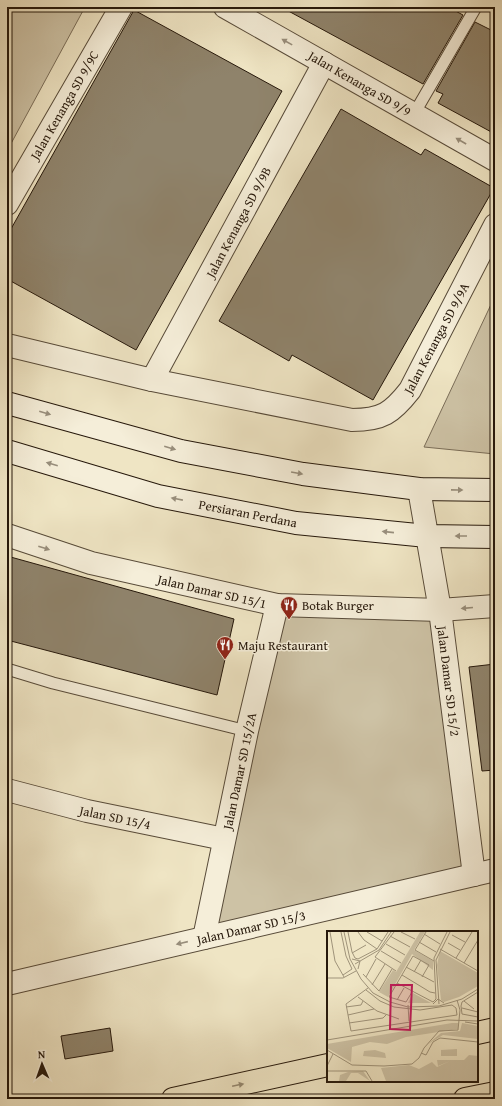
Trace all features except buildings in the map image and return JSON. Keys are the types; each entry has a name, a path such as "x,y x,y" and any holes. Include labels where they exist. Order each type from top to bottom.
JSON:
{"highway":[{"path":"478,1033 495,1029"},
{"path":"173,1099 327,1065"},
{"path":"465,1099 495,1093"}],"street":[{"name":"Jalan Kenanga SD 9/9C","path":"7,204 121,7"},
{"name":"Jalan Kenanga SD 9/9","path":"225,7 495,160"},
{"name":"Jalan Kenanga SD 9/9B","path":"152,380 324,63"},
{"name":"Jalan Kenanga SD 9/9A","path":"7,345 152,380 352,420 368,420 384,415 400,402 410,390 495,225"},
{"path":"7,403 181,451 303,474 419,489 495,490"},
{"name":"Persiaran Perdana","path":"7,451 158,496 296,523 427,536 495,536"},
{"name":"Jalan Damar SD 15/2","path":"419,489 440,610 474,874"},
{"name":"Jalan Damar SD 15/1","path":"7,536 91,563 277,605 440,610 495,606"},
{"name":"Jalan Damar SD 15/2A","path":"204,938 224,839 277,605"},
{"name":"Jalan SD 15/4","path":"7,790 87,812 224,839"},
{"name":"Jalan Damar SD 15/3","path":"7,984 495,870"}],"lane":[{"path":"414,114 476,7"},
{"path":"7,669 53,683 248,731"}],"shaded area":[{"path":"7,7 85,7 7,151"},
{"path":"495,296 495,454 424,447"},
{"path":"283,615 431,617 467,865 215,928"}],"place":[{"name":"Botak Burger","path":"289,620"},
{"name":"Maju Restaurant","path":"225,660"}]}
